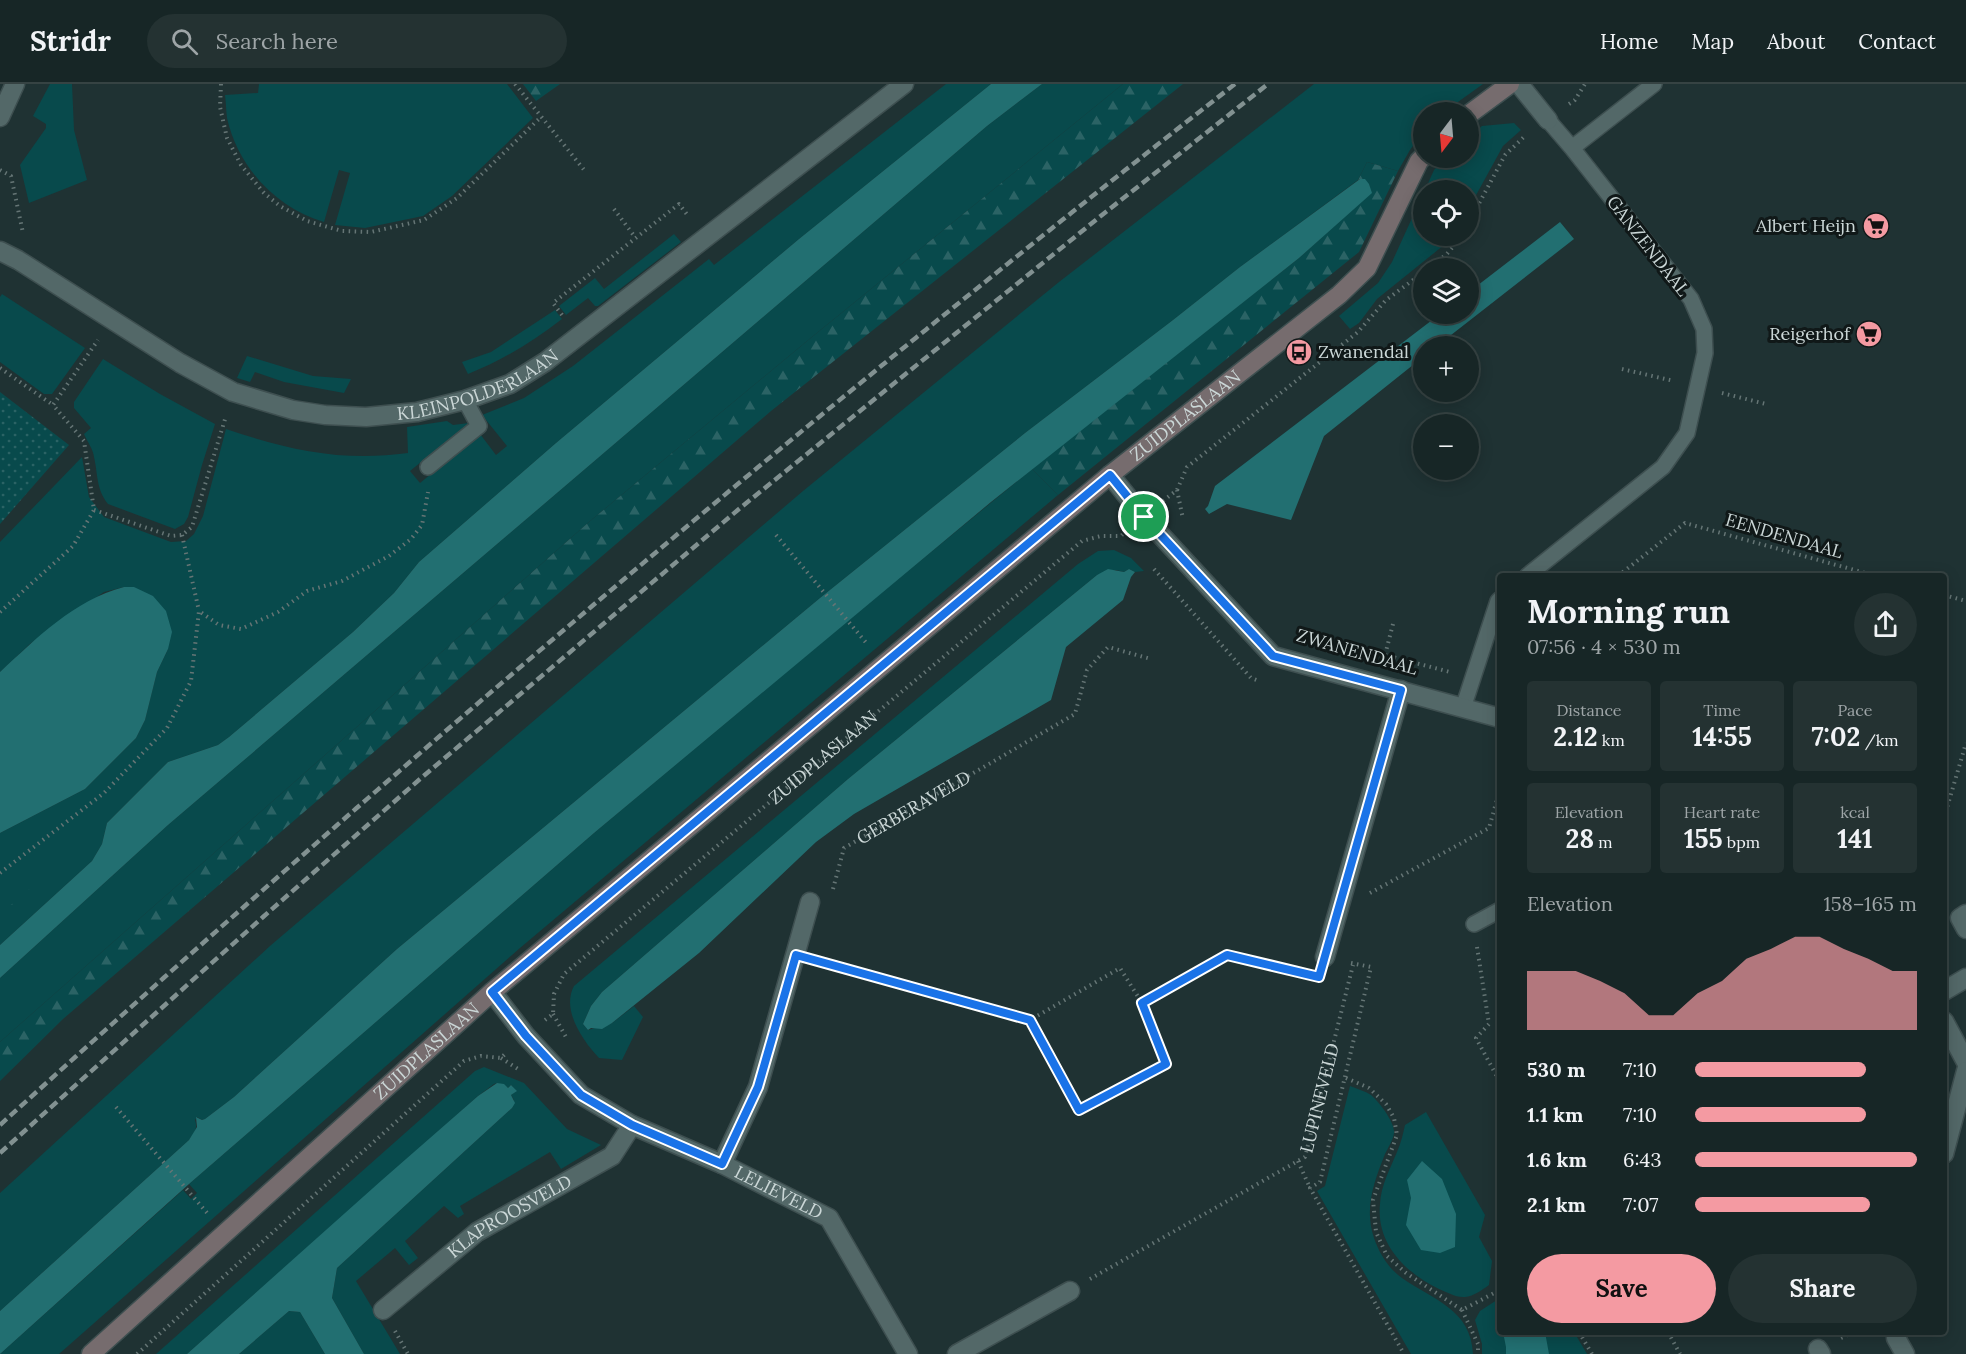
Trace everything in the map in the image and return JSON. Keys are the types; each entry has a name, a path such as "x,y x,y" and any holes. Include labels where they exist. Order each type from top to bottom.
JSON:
{"street":[{"path":"0,117 15,84"},
{"name":"KLEINPOLDERLAAN","path":"6,254 180,363 233,392 293,410 325,414 366,417 417,412 465,400 510,384 580,337 904,84"},
{"path":"1479,107 1510,84"},
{"name":"GANZENDAAL","path":"1519,84 1548,120"},
{"name":"ZUIDPLASLAAN","path":"91,1354 492,992 1110,475 1339,295 1367,267 1416,168"},
{"name":"ZWANENDAAL","path":"1110,475 1144,517 1273,656 1497,717"},
{"path":"1325,957 1401,690"},
{"path":"722,1164 758,1087 810,902"},
{"path":"1966,914 1960,918 1966,929"},
{"path":"1947,989 1966,978"},
{"name":"LELIEVELD","path":"492,992 526,1036 581,1095 632,1125 722,1164 829,1218 908,1354"},
{"path":"1947,1027 1966,1062"},
{"path":"1947,1143 1966,1071"},
{"name":"KLAPROOSVELD","path":"383,1310 477,1232 612,1156 632,1125"},
{"path":"957,1354 1070,1291"},
{"path":"1896,1335 1905,1354"}],"lane":[{"path":"1572,148 1654,84"},
{"name":"GANZENDAAL","path":"1531,573 1663,467 1687,433 1705,353 1704,329 1690,300 1548,120"},
{"path":"428,467 479,426 465,400"},
{"path":"1463,708 1497,604"},
{"path":"1474,924 1497,912"}],"path":[{"path":"221,84 220,106 227,138 241,165 264,193 280,206 307,221 342,231 371,232 424,219 457,198 541,117"},
{"path":"515,84 585,171"},
{"path":"1479,203 1505,155 1519,140 1548,120"},
{"path":"0,170 11,176 24,237 6,254"},
{"path":"580,337 553,303 678,204"},
{"path":"614,209 635,237"},
{"path":"1442,258 1454,246"},
{"name":"ZUIDPLASLAAN","path":"137,1354 464,1061 481,1056 501,1058 553,1014 554,994 564,974 1082,541 1101,536 1121,536 1177,490 1187,467 1358,332 1386,300 1413,280"},
{"path":"53,405 112,319"},
{"path":"0,368 53,405 84,441 94,510 73,546 0,612"},
{"path":"1622,369 1766,404"},
{"path":"94,510 171,536 182,536 192,527 233,392"},
{"path":"199,611 219,625 241,629 278,612 307,591 342,581 389,556 411,539 422,525 428,493 428,467"},
{"path":"1177,490 1184,521"},
{"name":"EENDENDAAL","path":"1622,573 1684,523 1864,573"},
{"path":"777,535 851,625"},
{"path":"0,873 104,793 167,728 191,681 199,611 182,536"},
{"path":"1947,596 1966,601"},
{"path":"1393,624 1385,655 1472,678"},
{"name":"GERBERAVELD","path":"810,902 828,907 844,848 1075,714 1087,670 1108,647 1151,659"},
{"name":"ZWANENDAAL","path":"1382,660 1404,666"},
{"path":"1947,808 1966,743"},
{"path":"1368,903 1370,893 1489,828 1497,800"},
{"path":"1474,924 1489,1024 1476,1038 1497,1076"},
{"name":"LUPINEVELD","path":"1070,1291 1305,1157 1355,954"},
{"path":"796,955 1030,1020 1120,968 1142,1003 1166,1064 1079,1110 1030,1020"},
{"path":"1142,1003 1227,955 1319,977 1325,957"},
{"path":"1310,1188 1320,1182 1371,967 1353,964"},
{"path":"1346,1078 1369,1088 1386,1104 1395,1118 1397,1135 1372,1200 1376,1232 1387,1256 1406,1273 1462,1310 1478,1344 1478,1354"},
{"path":"117,1107 190,1192"},
{"path":"1298,1161 1310,1188 1404,1354"},
{"path":"1462,1310 1497,1292"},
{"path":"1581,1335 1592,1354"},
{"path":"1670,1335 1680,1354"}],"green space":[{"path":"50,84 72,84 74,130 87,180 29,203 20,165 46,128 46,124 33,116"},
{"path":"259,84 507,84 533,118 452,196 423,216 365,228 335,225 350,173 339,170 324,222 290,207 275,196 250,169 240,153 227,118 225,95 258,93"},
{"path":"523,84 560,84 536,101"},
{"path":"946,84 991,84 799,239 556,443 419,562 394,593 353,632 229,737 218,745 168,762 107,823 102,844 92,861 0,945 0,833 85,789 136,738 145,720 157,672 168,649 134,587 124,587 104,592 31,643 0,672 0,542 82,457 89,497 104,517 171,542 186,541 194,534 203,516 226,429 294,448 361,456 408,453 407,427 447,421 453,425 469,423 410,471 420,483 480,434 496,455 507,446 482,415 524,398 573,366 709,259 714,265"},
{"path":"1042,84 1123,84 589,522 0,1042 0,978 168,825 987,126"},
{"path":"1123,84 1183,84 771,411 63,1019 0,1081 0,1042 589,522"},
{"path":"1314,84 1483,84 1458,102 1413,102 1413,146 1398,171 1367,162 1358,180 1240,267 1025,433 820,598 397,949 234,1097 205,1119 197,1117 195,1131 189,1140 0,1311 0,1193 270,946 803,491 1059,282"},
{"path":"1514,123 1521,130 1503,146 1479,190 1479,180 1430,180 1436,168 1479,168 1479,128 1482,126"},
{"path":"1367,162 1398,171 1359,252 1058,495 1032,469 1299,258 1371,193 1369,184 1358,180"},
{"path":"1413,216 1413,246 1443,246 1428,258 1413,258 1413,270 1377,299 1359,323 1350,329 1339,316 1378,283 1392,262"},
{"path":"674,234 681,242 598,306 595,306 588,298 566,315 559,306 595,278 604,289"},
{"path":"2,294 85,348 52,394 44,394 0,362 0,297"},
{"path":"555,310 562,319 505,357 468,374 462,362 491,352"},
{"path":"247,356 313,376 351,379 344,393 284,382 255,372 250,382 237,378"},
{"path":"103,359 215,424 188,517 184,524 175,529 108,504 101,493 93,454 84,434 91,428 74,408 74,402"},
{"path":"0,392 69,445 0,524"},
{"path":"1032,469 1058,495 520,948 59,1354 0,1354 183,1190 191,1199 197,1193 189,1184 594,833"},
{"path":"1114,550 1131,558 1144,571 1116,570 1097,575 848,779 602,992 591,1006 583,1024 588,1030 612,1023 634,1006 643,1017 622,1060 599,1058 581,1034 572,1015 570,1005 574,986 1078,564 1098,551"},
{"path":"84,843 88,848 0,929 0,914"},
{"path":"484,1067 524,1083 567,1129 601,1145 561,1169 550,1152 460,1206 464,1214 458,1218 444,1206 405,1241 418,1258 409,1265 395,1248 356,1281 400,1354 364,1354 332,1298 337,1268 512,1108 514,1100 511,1095 516,1091 511,1085 508,1088 494,1084 478,1096 187,1354 156,1354 475,1071"},
{"path":"1350,1086 1371,1095 1386,1112 1394,1128 1393,1138 1374,1185 1370,1206 1371,1227 1379,1249 1397,1274 1438,1300 1458,1316 1471,1339 1473,1354 1411,1354 1317,1191 1325,1186"},
{"path":"1426,1112 1485,1215 1479,1237 1492,1261 1489,1285 1468,1296 1462,1297 1439,1289 1415,1275 1396,1256 1383,1232 1380,1204 1386,1177 1400,1145 1405,1125"},
{"path":"1497,1300 1497,1335 1576,1335 1587,1354 1482,1354 1482,1344 1475,1320 1480,1311"},
{"path":"289,1311 300,1312 325,1354 239,1354"}],"shaded area":[{"path":"991,84 1042,84 987,126 168,825 0,978 0,945 92,861 102,844 107,823 168,762 218,745 229,737 353,632 394,593 419,562 556,443 799,239"},
{"path":"1360,179 1365,179 1372,193 1299,258 991,502 594,833 189,1184 0,1354 0,1311 189,1140 197,1127 196,1117 205,1119 234,1097 397,949 820,598 1025,433 1240,267"},
{"path":"1560,222 1574,239 1479,313 1479,284"},
{"path":"1427,324 1465,324 1450,336 1413,336 1413,365 1324,436 1291,520 1227,504 1209,514 1205,509 1215,486"},
{"path":"1108,569 1124,572 1129,569 1135,572 1123,600 1066,647 1051,700 854,814 816,842 699,953 612,1023 602,1029 588,1030 583,1024 591,1006 602,992 848,779 1097,575"},
{"path":"124,587 134,587 153,596 166,611 172,632 168,649 157,672 145,720 136,738 85,789 0,833 0,672 42,634 73,611 106,593"},
{"path":"497,1083 504,1084 508,1088 511,1085 517,1091 511,1095 515,1103 512,1108 337,1268 332,1298 364,1354 325,1354 300,1312 289,1311 239,1354 187,1354 478,1096"},
{"path":"1422,1161 1442,1179 1456,1214 1455,1247 1440,1253 1421,1250 1406,1225 1411,1198 1407,1180"},
{"path":"1504,1335 1546,1335 1549,1354 1506,1354"}],"railway":[{"path":"0,1125 302,856 608,593 919,335 1235,84"},
{"path":"0,1153 420,779 739,509 1102,215 1268,84"}],"place":[{"name":"Albert Heijn","path":"1876,226"},
{"name":"Reigerhof","path":"1869,334"},
{"name":"Zwanendal","path":"1299,352"}],"route":[{"path":"1110,475 1144,517 1273,656 1401,690 1319,977 1227,955 1142,1003 1166,1064 1079,1110 1030,1020 796,955 758,1087 722,1164 632,1125 581,1095 526,1036 492,992 1110,475"}]}
